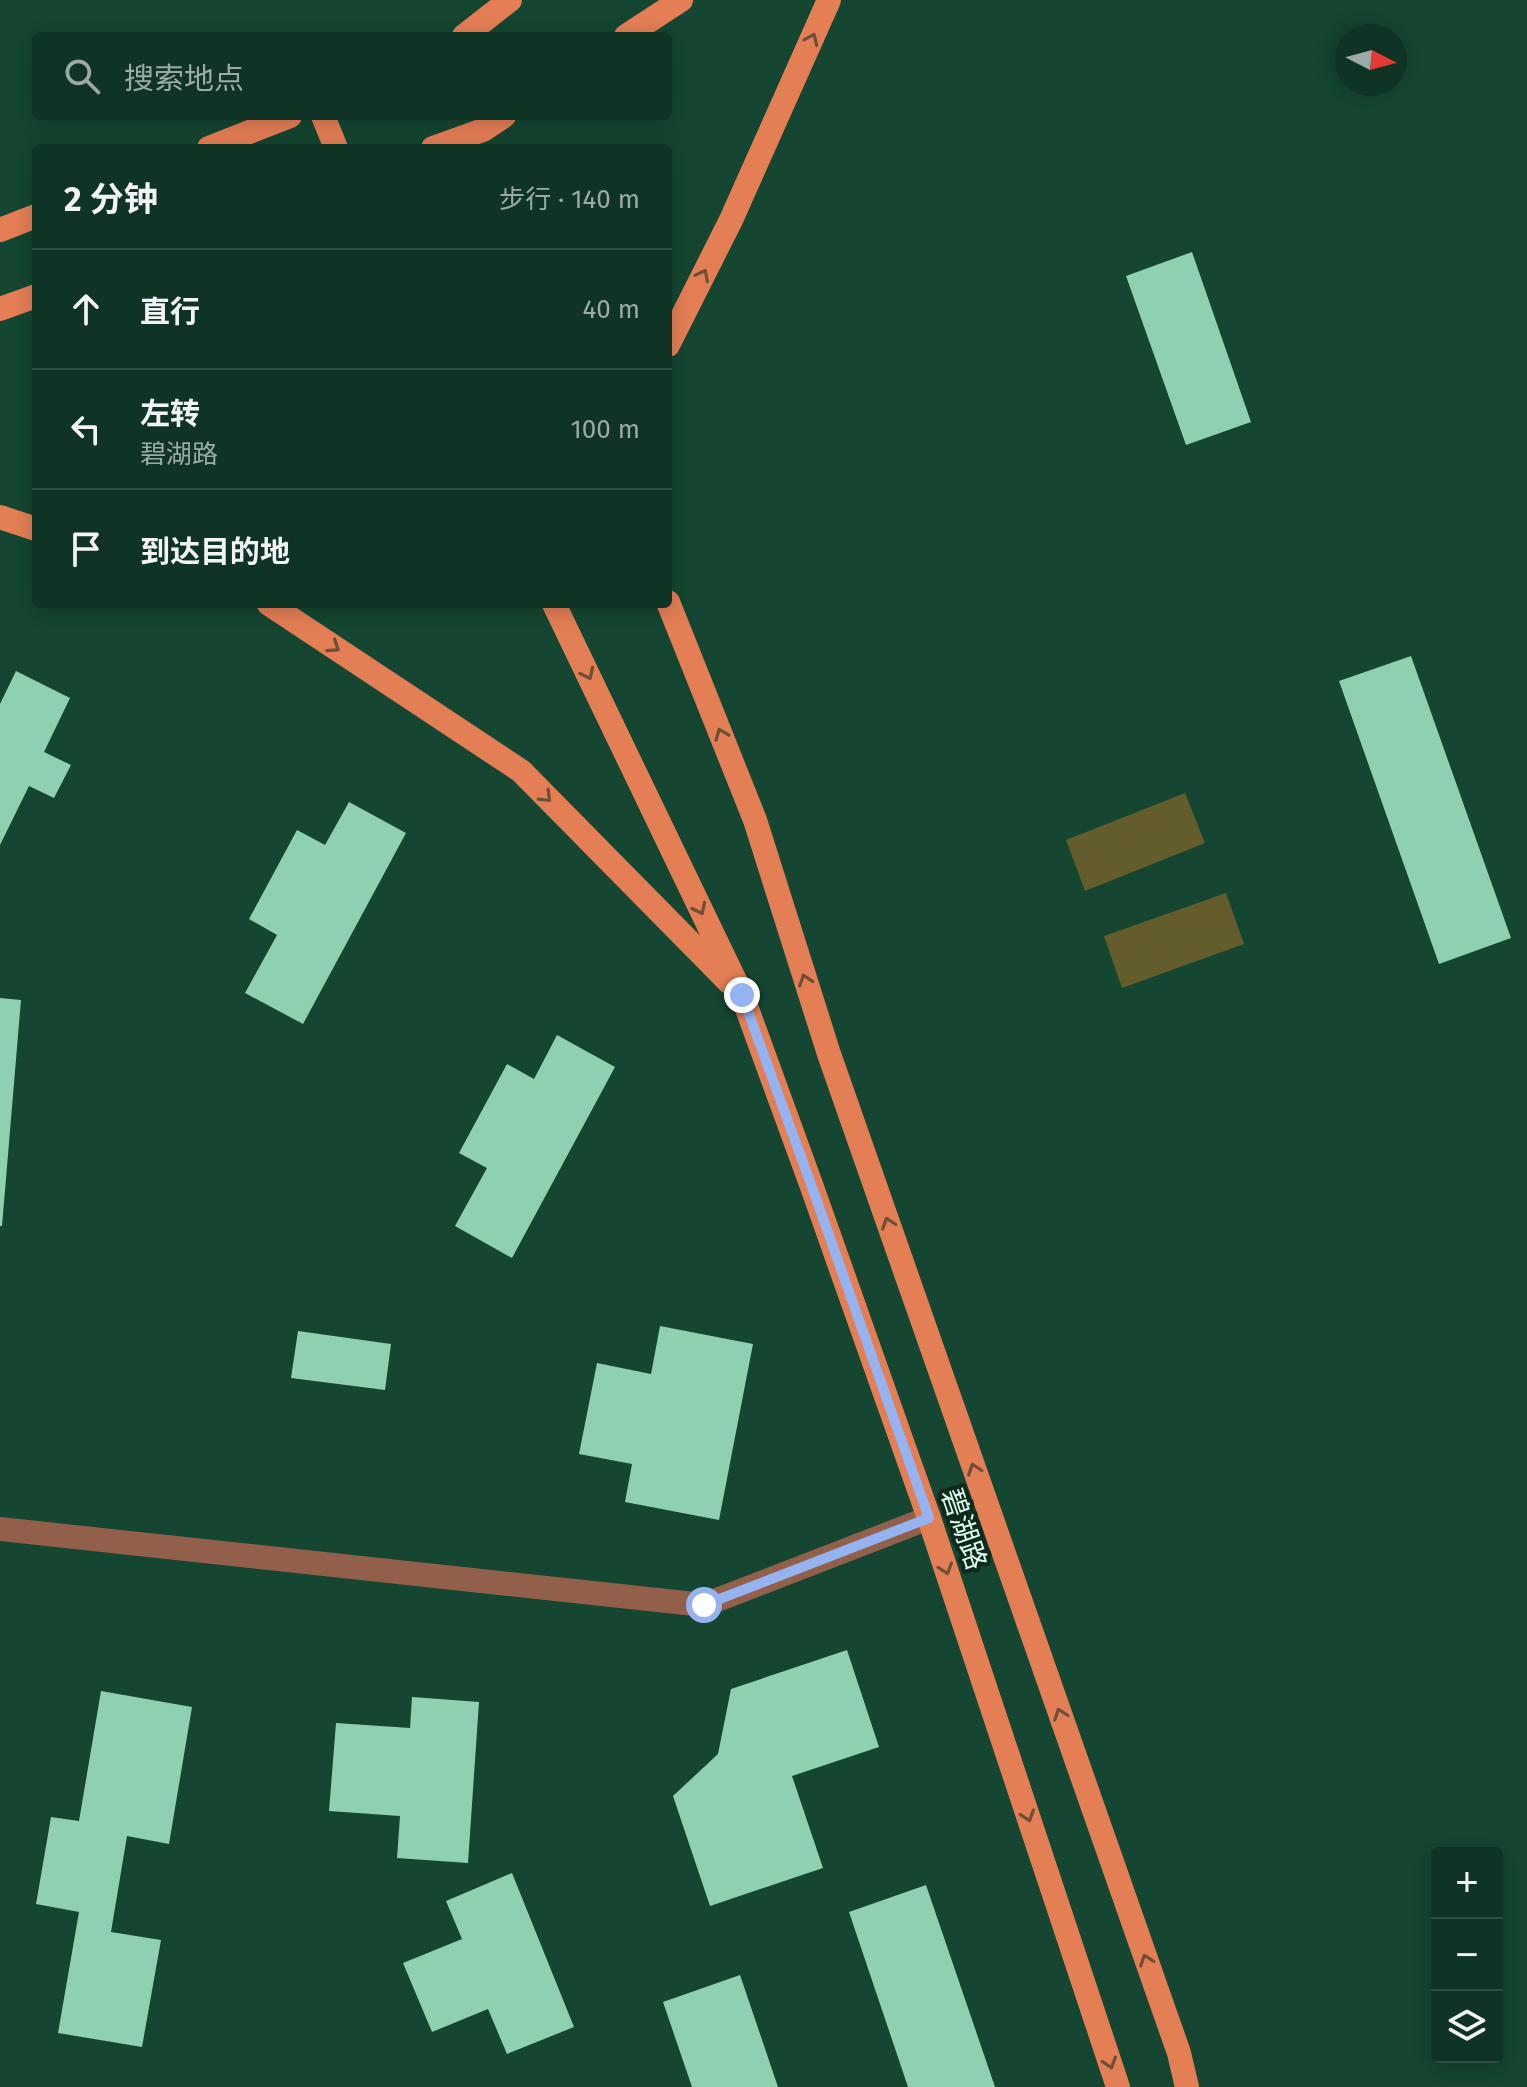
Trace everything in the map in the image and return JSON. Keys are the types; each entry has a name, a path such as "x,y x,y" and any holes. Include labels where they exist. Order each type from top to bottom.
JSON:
{"main road":[{"path":"469,32 510,0"},
{"path":"632,32 681,0"},
{"path":"672,337 731,220 829,0"},
{"path":"219,144 280,120"},
{"path":"325,120 334,144"},
{"path":"445,144 484,131"},
{"path":"0,230 32,218"},
{"path":"0,309 32,297"},
{"path":"0,517 32,528"},
{"path":"275,608 521,771 742,995"},
{"name":"碧湖路","path":"556,608 742,995 929,1518 1118,2087"},
{"name":"碧湖路","path":"670,608 755,820 829,1054 1179,2053 1187,2087"}],"street":[{"path":"0,1529 704,1605 929,1518"}],"shaded area":[{"path":"1185,793 1205,843 1085,891 1066,840"},
{"path":"1226,893 1244,944 1122,988 1104,936"}],"building":[{"path":"1192,252 1251,422 1186,445 1126,276"},
{"path":"1411,656 1511,938 1439,964 1339,681"},
{"path":"16,671 70,698 44,752 71,765 54,798 29,786 0,845 0,704"},
{"path":"349,802 406,833 303,1024 245,993 277,935 249,919 297,830 325,845"},
{"path":"0,998 21,1000 2,1226 0,1226"},
{"path":"557,1035 615,1067 512,1258 455,1226 487,1168 459,1153 507,1064 534,1079"},
{"path":"660,1326 753,1344 719,1520 625,1502 632,1464 579,1454 597,1363 651,1374"},
{"path":"298,1331 391,1344 385,1390 291,1378"},
{"path":"847,1650 879,1747 792,1776 823,1868 710,1906 673,1796 718,1754 731,1689"},
{"path":"101,1691 192,1707 169,1844 127,1836 111,1932 161,1940 142,2047 58,2033 79,1912 36,1904 51,1817 79,1821"},
{"path":"412,1697 479,1702 468,1863 397,1858 400,1816 329,1811 336,1723 410,1728"},
{"path":"512,1873 574,2027 507,2054 488,2009 432,2032 403,1963 462,1939 446,1901"},
{"path":"926,1885 995,2087 908,2087 849,1912"},
{"path":"740,1975 778,2087 692,2087 663,2002"}],"route":[{"path":"704,1605 929,1518 742,995"}]}
